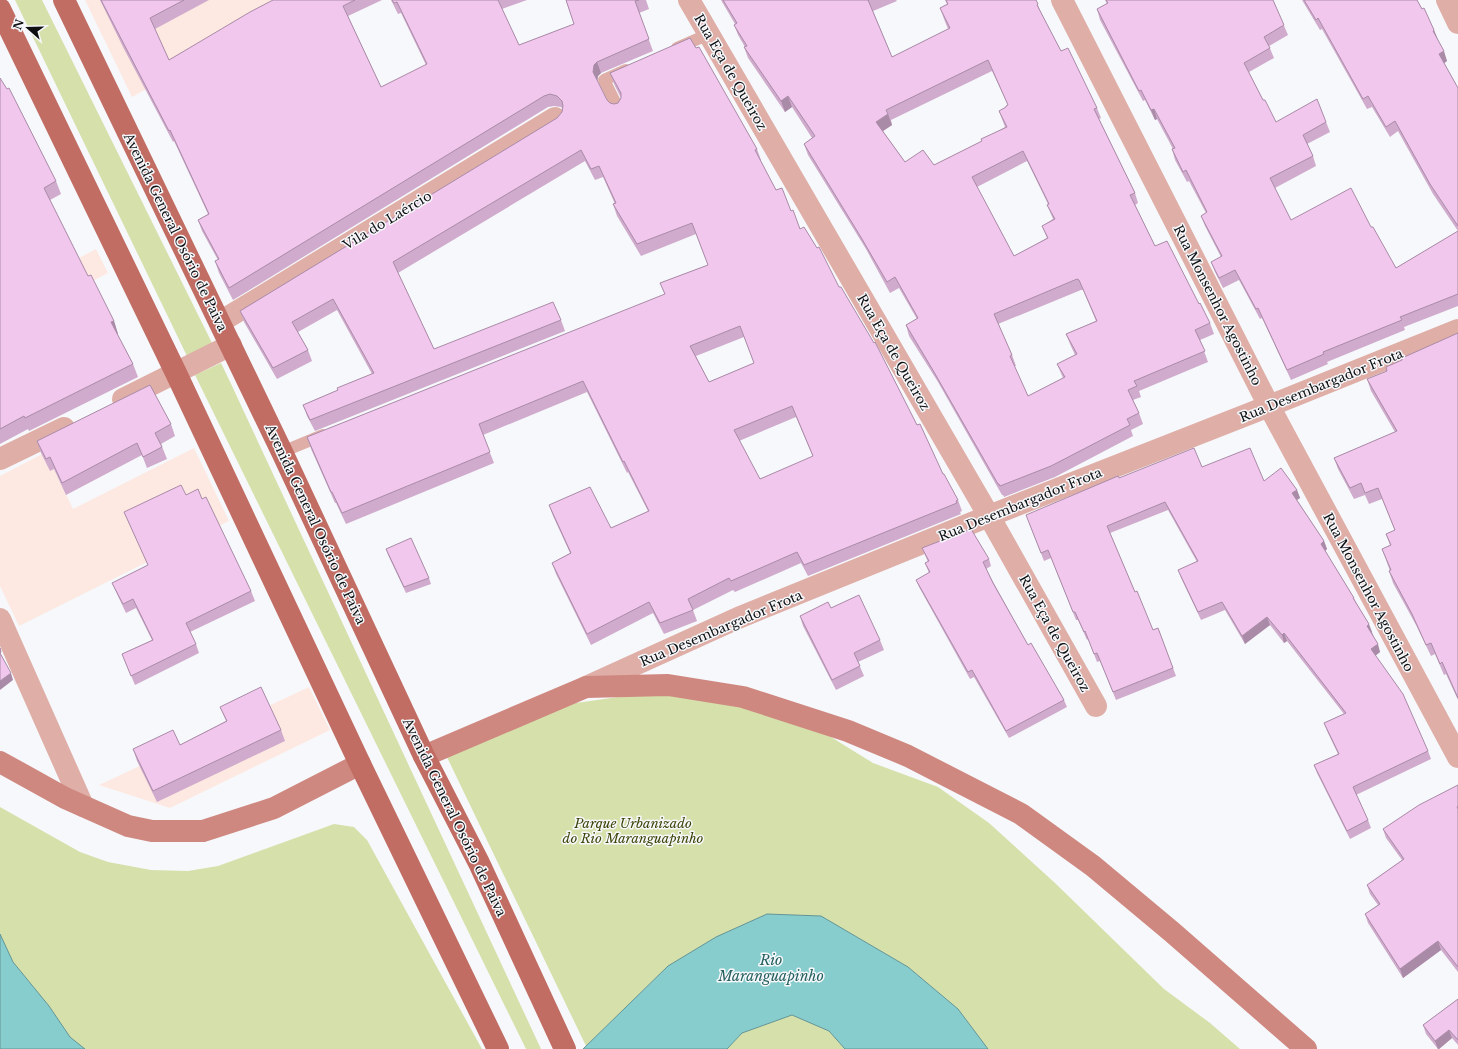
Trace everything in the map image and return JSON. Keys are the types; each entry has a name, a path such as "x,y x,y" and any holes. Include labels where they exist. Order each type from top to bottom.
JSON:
{"main road":[{"name":"Avenida General Osório de Paiva","path":"64,0 282,452 424,756 479,863 566,1049"},
{"path":"0,9 176,373 360,764 498,1049"},
{"path":"424,756 586,687 668,685 743,697 848,731 908,756 1021,814 1093,866 1178,937 1306,1049"},
{"path":"0,762 65,798 128,826 152,831 202,831 274,808 360,764"}],"street":[{"name":"Rua Eça de Queiroz","path":"689,0 989,516 1096,706"},
{"name":"Rua Monsenhor Agostinho","path":"1062,0 1269,406 1458,757"},
{"path":"1447,0 1458,23"},
{"name":"Vila do Laércio","path":"220,322 555,118"},
{"name":"Rua Desembargador Frota","path":"586,687 738,618 989,516 1458,330"},
{"path":"106,407 231,345"},
{"path":"0,459 85,418"},
{"path":"0,619 83,806"}],"lane":[{"path":"667,52 709,34"},
{"path":"618,108 604,80 639,65"},
{"path":"282,452 334,431"}],"shaded area":[{"path":"85,0 305,0 132,97"},
{"path":"96,249 108,273 0,329 0,300"},
{"path":"194,448 229,521 19,626 0,586 0,476 46,452 73,509"},
{"path":"309,687 330,730 170,808 99,785"}],"green space":[{"path":"15,0 42,0 212,343 187,356"},
{"path":"221,363 541,1049 526,1049 195,375"},
{"name":"Parque Urbanizado do Rio Maranguapinho","path":"667,690 762,711 818,729 873,763 938,787 989,823 1055,883 1164,989 1210,1023 1240,1049 988,1049 958,1009 908,967 821,916 767,914 716,937 668,966 586,1046 445,753 562,705"},
{"path":"0,807 80,852 108,862 151,870 188,871 218,866 334,824 354,827 367,840 482,1049 85,1049 70,1037 49,1006 13,962 0,934"},
{"path":"792,1015 829,1031 845,1049 727,1049 742,1033"}],"water":[{"name":"Rio Maranguapinho","path":"767,914 821,916 908,967 958,1009 988,1049 845,1049 829,1031 792,1015 742,1033 727,1049 583,1049 668,966 716,937"},
{"path":"0,934 13,962 49,1006 70,1037 85,1049 0,1049"}],"building":[{"path":"101,0 184,0 150,18 169,60 273,0 355,0 343,6 381,87 427,64 397,2 394,3 392,0 498,0 519,45 574,24 566,0 639,0 635,1 649,39 597,62 594,65 593,72 607,100 614,104 618,103 621,98 621,93 610,73 690,38 696,48 699,47 757,149 755,150 776,190 782,188 791,211 793,210 800,229 804,227 817,248 819,247 839,287 841,287 874,343 875,342 917,425 920,424 943,474 958,500 956,501 957,503 804,565 797,552 731,581 729,578 688,599 693,610 660,623 649,602 587,634 552,563 571,553 549,505 590,487 611,528 649,511 583,381 479,424 490,452 342,513 331,492 307,437 665,294 660,283 708,265 692,223 637,244 613,204 616,203 599,166 591,169 581,150 393,262 434,349 553,302 561,320 310,420 303,405 338,390 337,388 374,373 333,299 292,322 308,350 273,368 240,311 557,118 562,112 562,101 557,96 550,94 544,96 229,288 215,261 219,259 198,220 209,214 170,130 169,131","holes":["740,326 754,363 709,382 690,346","792,406 813,456 760,479 734,430"]},
{"path":"723,0 868,0 892,57 950,28 940,8 948,4 946,0 1036,0 1037,5 1061,51 1068,48 1097,108 1094,109 1135,193 1130,195 1155,246 1167,241 1210,323 1195,330 1205,351 1134,381 1137,386 1128,390 1139,413 1127,419 1130,425 1051,466 1000,486 906,325 918,318 895,277 887,282 804,144 815,136 788,96 781,101 744,47 747,46 734,25 737,23","holes":["988,60 1008,105 999,111 1007,127 981,139 982,141 934,165 923,150 905,162 876,122 888,114 886,110","1023,151 1049,204 1047,205 1055,219 1042,226 1048,238 1014,256 972,177","1077,279 1079,280 1097,321 1066,334 1077,354 1057,364 1065,377 1028,396 1010,356 1012,355 994,314"]},
{"path":"1106,0 1273,0 1284,25 1264,37 1270,48 1244,63 1276,122 1317,99 1326,122 1303,135 1313,156 1270,178 1291,220 1351,188 1371,227 1373,227 1396,268 1458,231 1458,294 1400,317 1402,320 1323,352 1324,354 1287,370 1258,308 1256,309 1235,270 1219,278 1211,262 1222,256 1201,216 1207,212 1186,170 1183,172 1172,149 1175,148 1154,109 1151,110 1141,90 1139,91 1097,9 1108,3"},
{"path":"1304,0 1417,0 1422,9 1424,8 1434,30 1433,31 1444,51 1439,54 1458,88 1458,226 1430,184 1395,121 1386,127 1368,96 1363,99 1318,18 1316,20"},
{"path":"0,78 7,89 9,88 56,181 44,188 88,276 91,275 114,321 111,322 133,364 0,429"},
{"path":"1458,333 1458,698 1442,662 1440,664 1431,643 1426,645 1412,614 1389,571 1391,570 1382,549 1391,545 1386,534 1395,530 1378,488 1365,493 1361,483 1350,488 1334,458 1397,431 1367,379 1387,371 1386,367 1402,360 1402,358"},
{"path":"150,385 171,424 155,433 162,447 143,457 137,443 62,483 50,457 46,459 37,441"},
{"path":"1194,448 1202,467 1250,448 1264,481 1281,468 1297,490 1292,493 1324,541 1321,544 1369,624 1367,626 1378,644 1371,649 1403,694 1428,751 1353,787 1368,820 1347,831 1314,765 1339,754 1324,723 1346,713 1284,633 1282,635 1267,617 1242,636 1222,602 1198,612 1178,570 1198,561 1165,502 1107,526 1153,630 1158,628 1173,668 1113,692 1097,653 1094,654 1085,631 1084,632 1075,612 1073,612 1048,550 1041,553 1026,515 1118,476 1119,478"},
{"path":"181,485 186,495 198,489 202,499 206,497 251,591 186,623 196,644 131,676 122,654 153,640 133,599 123,604 112,583 148,565 124,512"},
{"path":"971,529 989,559 983,562 993,583 1028,645 1031,643 1064,700 1006,731 972,670 968,672 916,580 930,572 925,563 929,561 922,548"},
{"path":"411,538 429,578 404,587 386,549"},
{"path":"859,595 880,640 854,653 860,666 832,680 800,616 828,602 831,608"},
{"path":"0,653 11,673 0,681"},
{"path":"261,687 281,730 153,791 133,749 173,730 180,745 227,721 220,707"},
{"path":"1458,785 1458,967 1438,941 1400,969 1365,914 1380,904 1367,885 1404,859 1383,829 1419,805"},
{"path":"1458,999 1458,1040 1449,1030 1435,1041 1423,1025"}]}
